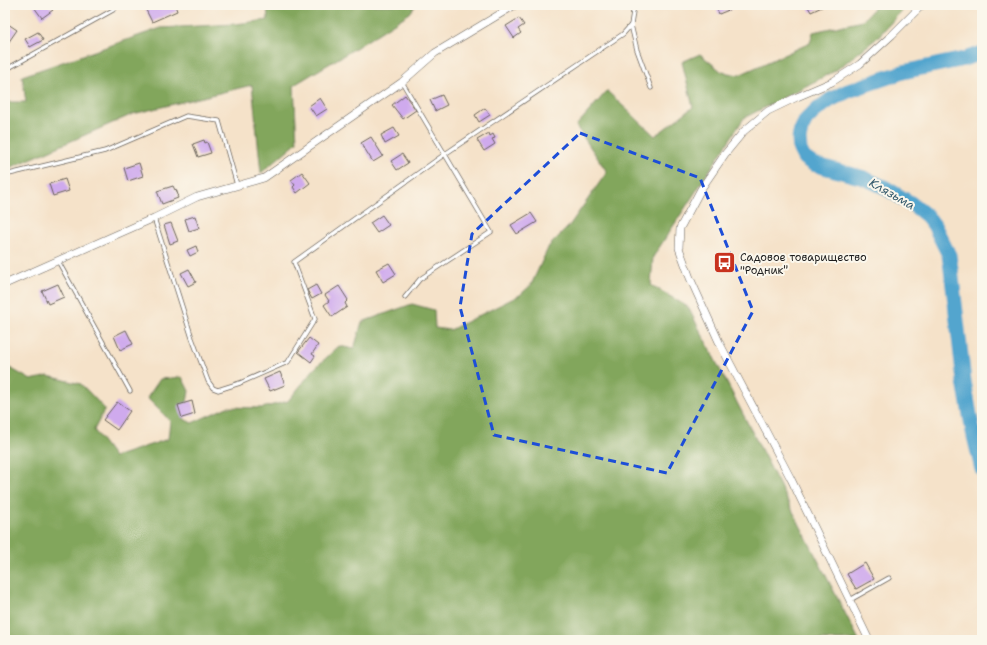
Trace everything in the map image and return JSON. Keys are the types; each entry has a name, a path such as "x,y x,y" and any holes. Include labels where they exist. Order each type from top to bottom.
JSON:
{"street":[{"path":"5,284 154,218 197,197 264,178 402,82 435,53 515,5"},
{"path":"869,640 791,479 720,344 693,285 679,248 680,228 700,189 724,154 744,131 768,111 832,82 860,64 922,5"}],"lane":[{"path":"5,70 113,10 118,5"},
{"path":"634,5 632,25 636,50 652,88"},
{"path":"154,218 194,345 208,381 213,388 218,390 240,382 288,362 315,319 294,262 445,154 623,34 632,25"},
{"path":"402,82 491,232 420,279 405,297"},
{"path":"5,175 105,151 186,116 219,120 237,185"},
{"path":"58,261 130,391"},
{"path":"849,600 889,578"}],"highlighted area":[{"path":"580,133 700,178 753,311 667,473 494,435 460,307 472,234"}],"green space":[{"path":"267,5 416,5 410,13 294,85 297,142 261,173 252,85 133,114 5,170 5,102 26,102 22,76 161,28 235,24 268,20"},
{"path":"877,5 907,5 876,39 835,71 744,118 653,257 651,285 688,307 859,640 5,640 5,365 31,380 48,376 81,384 105,409 94,430 114,457 168,439 170,421 147,398 160,379 182,377 189,391 184,419 192,423 227,407 262,408 288,401 314,369 339,346 354,349 362,322 412,304 434,310 435,328 450,330 520,295 531,285 549,246 569,226 607,172 576,126 607,91 655,136 693,107 682,62 700,54 722,72 739,75 810,43 813,32 862,21"}],"building":[{"path":"37,5 49,5 53,10 42,18 34,7"},
{"path":"175,5 177,11 152,22 144,6"},
{"path":"715,5 736,5 736,7 719,14"},
{"path":"807,5 826,5 811,12"},
{"path":"519,18 524,25 518,29 521,33 514,38 506,26"},
{"path":"5,22 17,30 8,43 5,41"},
{"path":"38,32 43,40 30,47 25,39"},
{"path":"405,95 416,110 403,119 392,105"},
{"path":"442,95 447,105 435,111 430,100"},
{"path":"320,98 327,109 316,116 309,106"},
{"path":"485,108 490,115 479,122 475,115"},
{"path":"394,128 399,136 385,144 381,135"},
{"path":"489,133 490,136 493,134 495,138 492,139 495,144 484,151 477,140"},
{"path":"371,137 383,156 373,162 361,143"},
{"path":"204,140 205,143 207,142 211,153 198,157 193,144"},
{"path":"402,154 408,163 397,170 391,161"},
{"path":"139,163 143,176 128,181 124,168"},
{"path":"302,172 310,183 297,193 293,187 295,185 291,180"},
{"path":"65,179 69,191 53,196 49,184"},
{"path":"173,186 175,190 176,189 178,198 162,204 157,191"},
{"path":"531,213 537,222 517,234 511,225"},
{"path":"382,215 389,225 377,233 370,223"},
{"path":"195,216 199,228 189,231 185,219"},
{"path":"171,223 178,241 170,244 164,225"},
{"path":"196,246 198,252 190,256 187,250"},
{"path":"389,263 396,274 383,282 376,270"},
{"path":"189,269 196,282 188,286 181,273"},
{"path":"58,284 64,297 48,304 42,291"},
{"path":"316,285 321,294 312,299 307,290"},
{"path":"339,286 348,300 345,303 347,307 332,317 324,305 329,301 325,295"},
{"path":"126,330 133,344 120,350 114,336"},
{"path":"309,338 318,345 312,354 315,356 311,362 298,352"},
{"path":"280,372 285,385 270,391 264,379"},
{"path":"192,401 195,414 182,418 178,405"},
{"path":"117,402 130,411 117,430 103,420"},
{"path":"865,563 874,579 856,589 847,574"}],"waterway":[{"name":"Клязьма","path":"982,53 964,59 903,72 848,91 830,100 814,112 806,120 801,130 799,139 800,150 804,158 813,164 864,178 884,187 912,204 927,216 934,225 949,255 964,381 973,432 982,469"}],"place":[{"name":"Садовое товарищество \"Родник\"","path":"724,263"}]}
